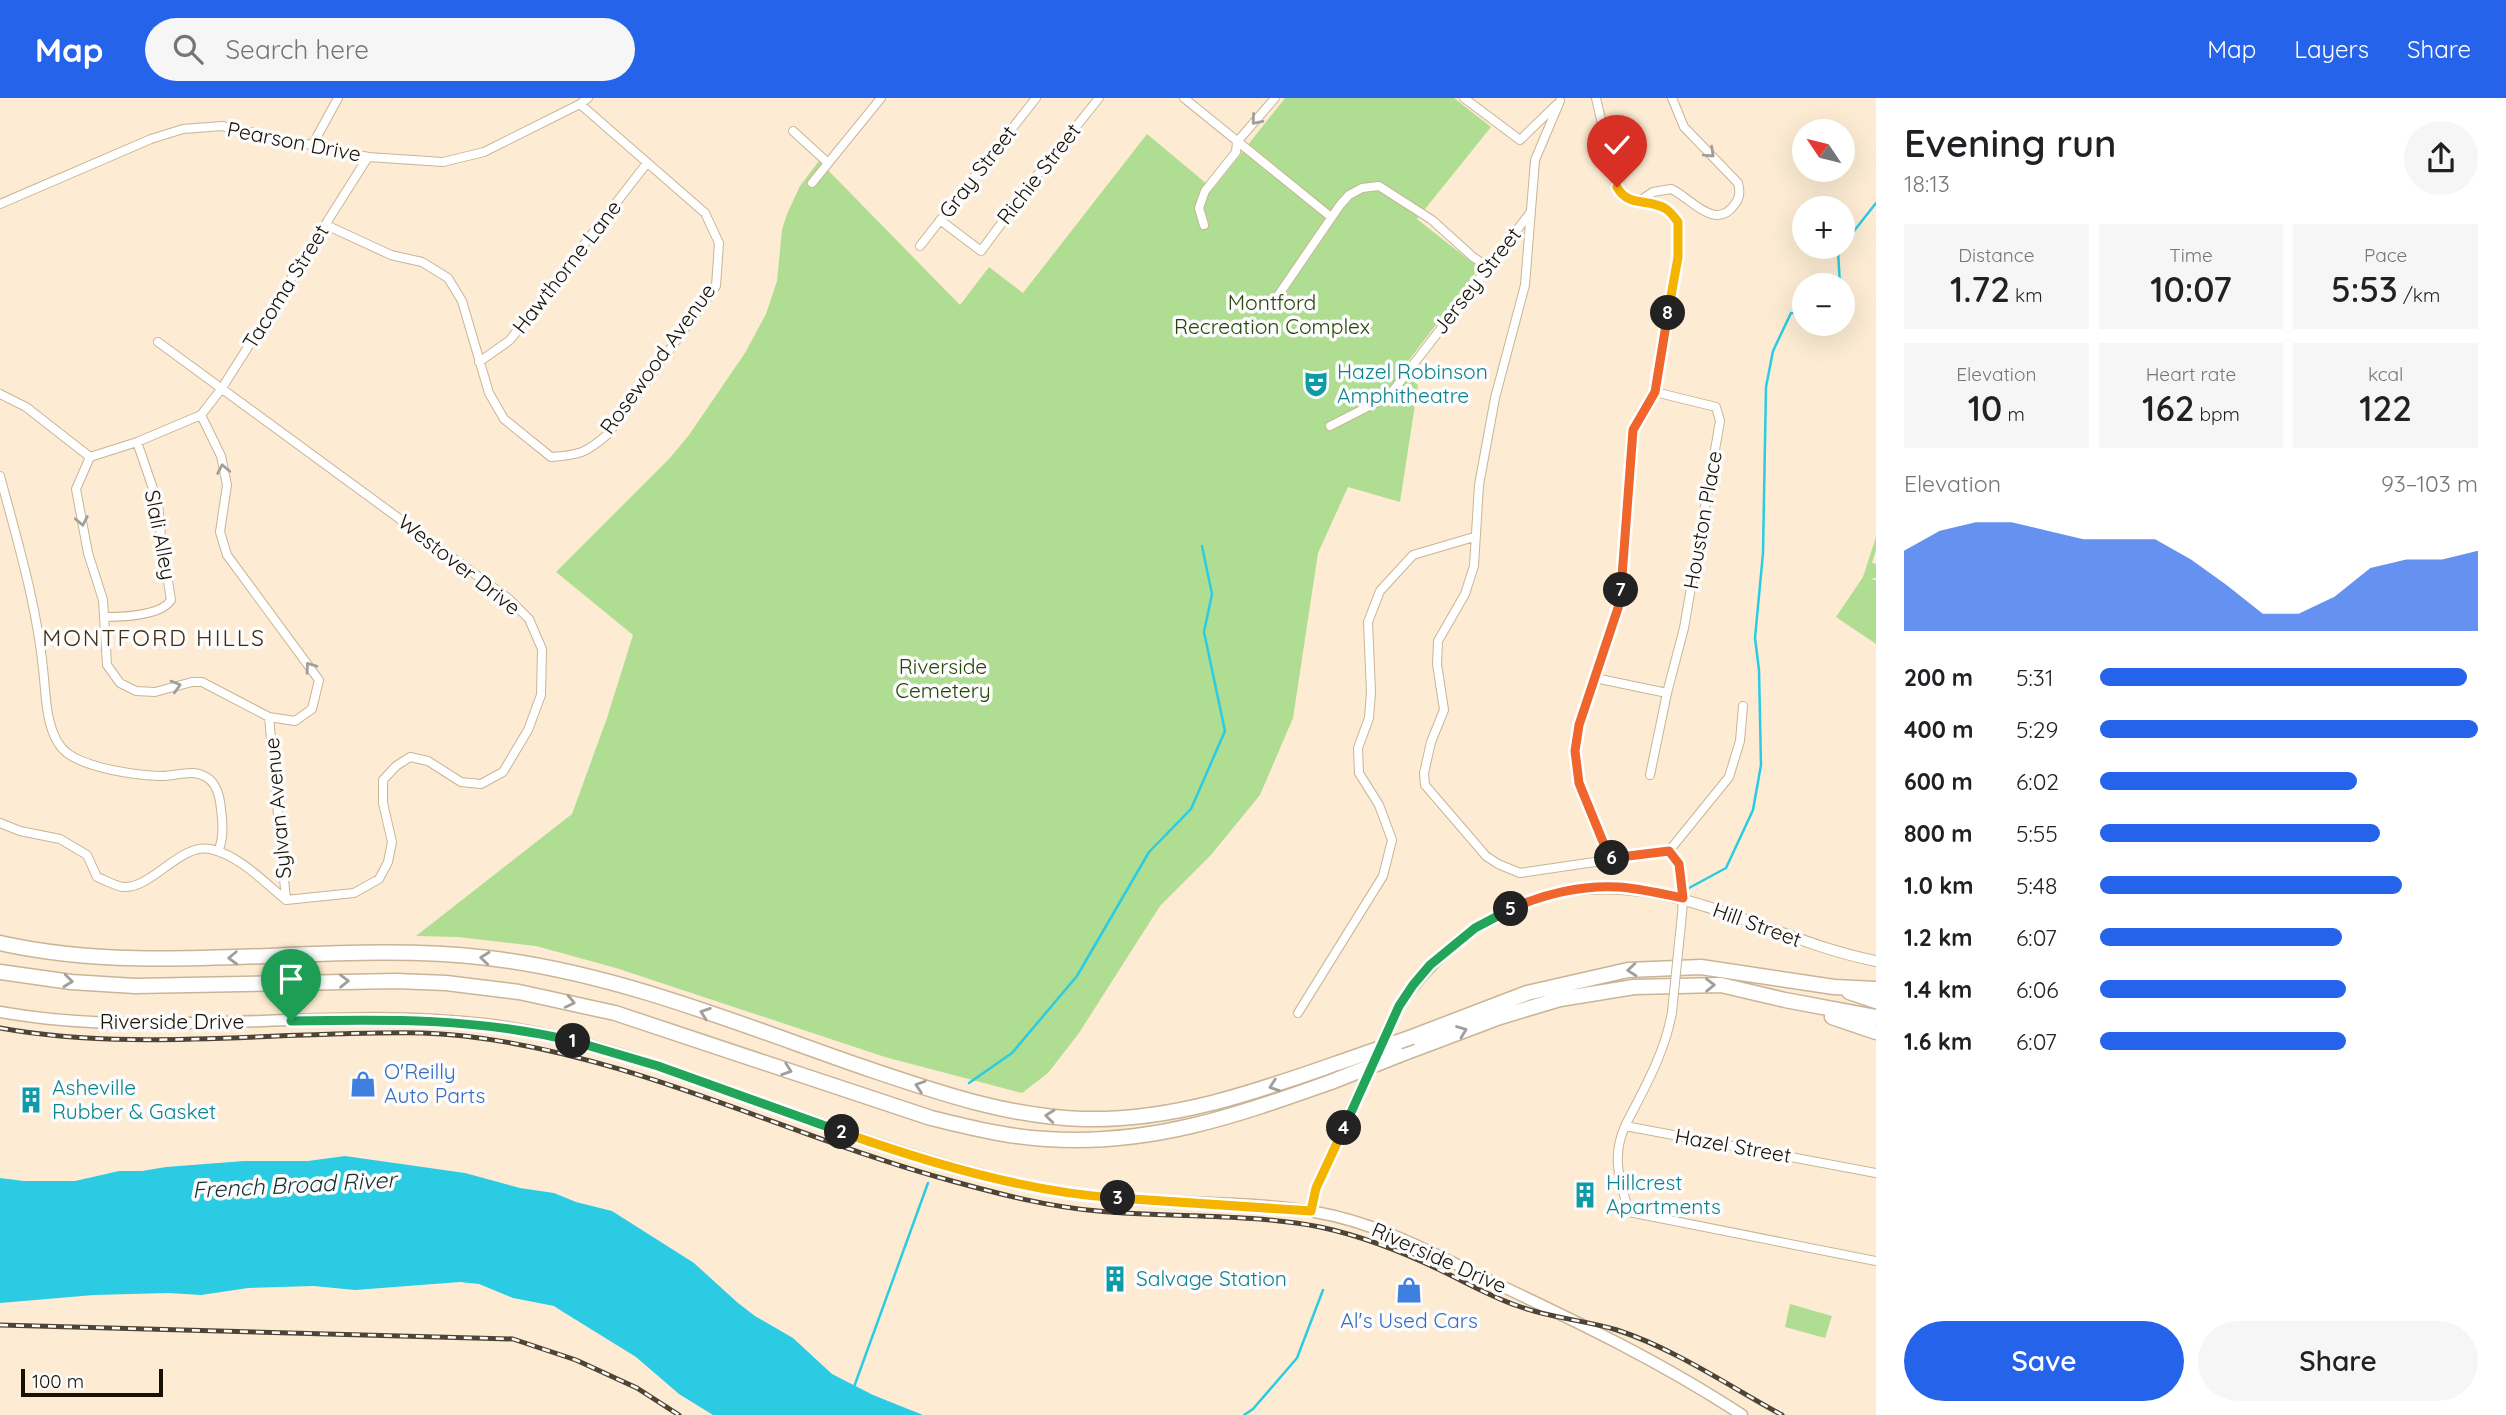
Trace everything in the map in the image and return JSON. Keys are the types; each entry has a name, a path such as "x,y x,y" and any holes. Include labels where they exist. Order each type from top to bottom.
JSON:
{"highway":[{"path":"0,943 75,954 136,959 193,960 399,953 446,954 525,963 658,996 944,1094 1007,1110 1047,1116 1098,1118 1174,1112 1254,1093 1527,993 1628,970 1700,967 1834,987 1875,997"},
{"path":"0,972 71,982 135,986 396,981 446,983 519,992 615,1013 931,1118 977,1129 1045,1139 1128,1138 1204,1125 1259,1108 1524,1010 1560,999 1634,987 1721,985 1876,1017"},
{"path":"1786,1000 1797,1009 1839,1019 1876,1032"}],"main road":[{"name":"Hill Street","path":"1311,1211 1316,1188 1399,1006 1430,965 1475,928"},
{"name":"Riverside Drive","path":"0,1012 112,1023 369,1019 453,1021 494,1026 542,1034 623,1054 858,1138 978,1174 1105,1197 1311,1211 1361,1223 1410,1241 1578,1321 1742,1415"}],"street":[{"path":"313,144 338,98"},
{"name":"Pearson Drive","path":"0,204 151,139 183,129 222,126 368,157 443,162 484,152 588,98"},
{"path":"812,183 881,98"},
{"name":"Gray Street","path":"920,246 1036,98"},
{"name":"Richie Street","path":"940,220 981,251 1099,98"},
{"path":"1184,98 1331,217"},
{"path":"1204,225 1199,208 1205,191 1236,152 1237,142 1275,98"},
{"path":"1464,98 1520,140 1562,99"},
{"path":"1596,98 1617,187 1621,194 1627,199 1664,207 1678,222 1679,232 1678,257 1655,392 1633,430 1620,602 1579,725 1575,751 1579,783 1610,859"},
{"path":"1638,202 1653,192 1671,189 1700,210 1713,214 1731,209 1738,199 1738,183 1684,127 1672,98"},
{"path":"1562,99 1535,160 1525,285 1495,398 1479,485 1474,566 1465,594 1437,641 1437,664 1444,710 1431,742 1424,773 1425,785 1486,856 1520,873 1669,851 1729,777 1740,741 1743,706"},
{"name":"Rosewood Avenue","path":"326,225 391,255 422,262 448,278 462,301 489,393 504,419 551,457 578,455 608,434 716,286 719,243 705,213 580,104"},
{"path":"793,131 827,162"},
{"name":"Tacoma Street","path":"201,415 222,388 368,157"},
{"name":"Hawthorne Lane","path":"479,362 510,340 647,163"},
{"path":"1273,303 1331,217 1349,195 1362,188 1379,187 1432,220 1488,267"},
{"name":"Jersey Street","path":"1330,426 1389,396 1530,213"},
{"path":"158,342 222,388"},
{"name":"Westover Drive","path":"222,388 509,599 529,619 542,649 541,695 528,730 503,772 481,784 461,782 428,761 410,757 396,766 383,780 383,803 392,842 388,862 379,878 354,893 286,900"},
{"name":"Houston Place","path":"1650,775 1684,628 1720,421 1716,407 1655,392"},
{"path":"0,394 26,407 90,457"},
{"path":"201,415 221,456 227,485 220,532 227,555 319,680 312,709 295,722 269,717 202,682 155,692 136,691 120,684 107,665 103,600 88,552 76,489 90,457 138,442 201,415"},
{"name":"Slali Alley","path":"104,617 120,617 160,609 171,600 158,503 138,442"},
{"path":"0,476 26,569 40,638 49,717 59,743 71,756 98,766 161,776 188,773 206,776 214,785 221,809 222,837 218,851"},
{"path":"1298,1013 1383,876 1392,840 1378,806 1359,773 1357,748 1369,718 1371,692 1368,622 1380,591 1413,555 1474,537"},
{"path":"1595,678 1667,693"},
{"name":"Sylvan Avenue","path":"269,717 286,900"},
{"path":"0,823 20,831 60,839 87,855 97,877 124,887 150,878 192,851 205,848 218,851 247,867 286,900"},
{"path":"1669,851 1679,864 1683,898 1672,1012 1661,1053 1618,1144 1617,1160 1629,1212 1876,1261"},
{"name":"Hill Street","path":"1475,928 1513,907 1539,897 1571,890 1618,887 1683,898 1808,944 1876,961"},
{"name":"Hazel Street","path":"1625,1126 1876,1172"}],"green space":[{"name":"Riverside Cemetery","path":"1285,98 1454,98 1491,127 1417,219 1479,268 1400,372 1418,385 1400,502 1348,487 1318,553 1293,718 1260,795 1210,856 1160,906 1079,1033 1048,1073 1022,1093 885,1057 616,968 536,946 458,937 416,936 572,814 607,718 633,635 556,572 669,459 689,435 745,353 766,314 777,281 782,230 787,214 800,186 819,161 960,305 989,267 1023,293 1147,134 1213,189"},
{"path":"1876,537 1872,563 1876,564 1876,578 1870,579 1876,580 1876,644 1836,617 1863,577"},
{"path":"1790,1304 1832,1316 1825,1338 1785,1327"}],"water":[{"name":"French Broad River","path":"345,1156 465,1173 520,1188 554,1193 612,1211 694,1263 755,1316 793,1338 832,1374 873,1395 923,1415 713,1415 679,1394 636,1357 554,1306 513,1298 479,1284 460,1282 355,1290 314,1286 248,1288 201,1295 94,1295 0,1303 0,1178 75,1181 119,1171 244,1161 308,1161"}],"waterway":[{"path":"1855,230 1876,203"},
{"path":"1838,259 1839,273"},
{"path":"1689,888 1726,868 1753,810 1761,765 1759,670 1755,638 1763,553 1766,387 1773,351 1792,313"},
{"path":"969,1083 1012,1053 1077,976 1149,852 1191,809 1225,731 1204,632 1212,594 1202,546"},
{"path":"854,1387 928,1183"},
{"path":"1244,1415 1253,1409 1297,1358 1323,1290"}],"railway":[{"path":"0,1028 83,1038 167,1040 431,1033 528,1046 651,1079 890,1163 1024,1199 1098,1211 1265,1220 1320,1227 1351,1235 1412,1257 1518,1306 1617,1330 1639,1338 1681,1358 1782,1415"},
{"path":"0,1325 513,1339 576,1360 637,1388 679,1415"}],"place":[{"name":"Hazel Robinson Amphitheatre","path":"1316,384"},
{"name":"O'Reilly Auto Parts","path":"363,1084"},
{"name":"Asheville Rubber & Gasket","path":"31,1100"},
{"name":"Hillcrest Apartments","path":"1585,1195"},
{"name":"Salvage Station","path":"1115,1279"},
{"name":"Al's Used Cars","path":"1409,1290"}],"district":[{"name":"MONTFORD HILLS","path":"154,638"}],"route":[{"path":"291,1021 453,1021 542,1034 623,1054 858,1138 978,1174 1105,1197 1311,1211 1316,1188 1399,1006 1430,965 1456,943 1475,928 1513,907 1558,892 1618,887 1683,898 1679,864 1669,851 1610,859 1577,777 1575,751 1579,725 1620,602 1633,430 1655,392 1678,257 1678,222 1672,215 1664,207 1627,199 1617,187"}],"park label":[{"name":"Montford Recreation Complex","path":"1272,315"}]}
